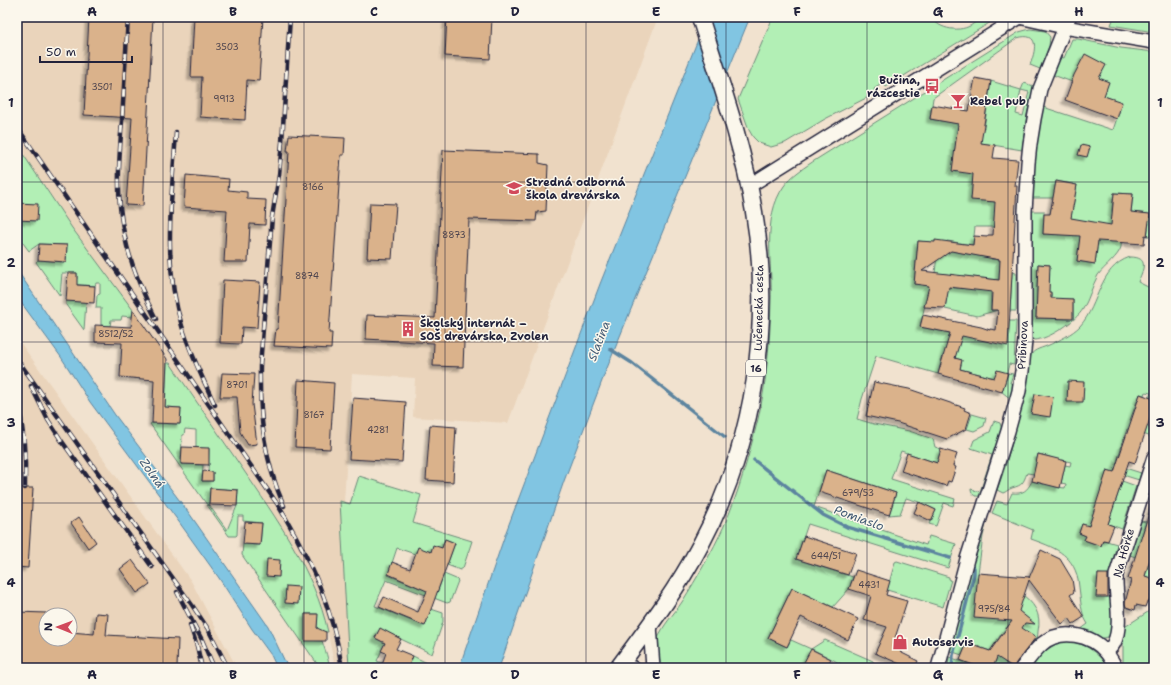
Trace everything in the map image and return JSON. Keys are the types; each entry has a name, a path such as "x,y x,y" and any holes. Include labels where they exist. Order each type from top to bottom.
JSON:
{"main road":[{"name":"Lučenecká cesta","path":"622,668 686,571 716,514 728,483 747,420 758,354 761,302 760,268 758,240 749,186 745,164 730,112 700,17"}],"street":[{"path":"749,186 1019,17 1066,22 1154,42"},
{"name":"Pribinova","path":"938,668 967,559 1008,431 1019,391 1025,340 1025,211 1028,157 1040,89 1066,22"},
{"name":"Na Hôrke","path":"1106,652 1114,644 1118,630 1115,588 1116,575 1154,457"},
{"path":"650,625 653,668"},
{"path":"1022,668 1043,643 1064,634 1092,640 1106,652 1116,668"}],"shaded area":[{"path":"17,17 658,17 508,423 413,417 415,378 352,374 344,502 340,501 349,668 335,668 325,619 315,590 296,552 267,504 165,355 72,228 17,145"},
{"path":"17,338 191,581 237,668 17,668"}],"green space":[{"path":"773,17 931,17 939,25 950,29 962,29 974,23 980,17 999,17 886,87 883,83 874,89 876,93 825,119 785,143 771,147 759,143 753,137 738,99"},
{"path":"1114,17 1154,17 1154,32 1111,25"},
{"path":"1030,29 1045,31 1050,37 1049,46 1040,69 1030,65 1034,49 1033,40 1030,37 1017,38 933,98 930,119 984,128 991,81 1021,90 1024,83 1034,86 1027,114 1022,150 981,143 973,179 971,199 1005,203 994,227 975,227 973,245 947,241 946,244 918,241 914,284 991,291 991,310 998,310 977,316 945,309 947,295 928,291 920,327 1008,345 1009,321 1016,321 1014,365 1009,364 1007,373 995,378 960,369 962,360 943,355 938,374 876,356 857,419 909,431 933,439 935,447 941,449 937,463 901,451 891,479 955,499 953,506 944,503 936,526 929,524 936,510 906,498 900,514 889,515 896,493 826,470 814,507 926,545 929,536 956,544 948,568 808,524 796,559 853,577 849,589 833,607 792,588 768,638 787,647 791,640 811,649 825,640 873,661 875,668 849,668 812,649 802,668 659,668 657,649 658,638 693,584 724,526 739,487 755,433 764,390 769,346 771,317 770,227 777,199 784,186 803,168 1019,32","holes":["1021,90 1029,92 1023,116 1016,114"]},
{"path":"1072,39 1121,48 1154,52 1154,96 1151,97 1154,110 1154,237 1147,236 1149,223 1146,223 1147,214 1131,212 1133,194 1114,193 1112,211 1121,238 1120,250 1098,275 1080,314 1062,329 1041,339 1035,340 1031,333 1031,211 1044,211 1043,234 1070,235 1050,214 1051,208 1061,210 1062,204 1073,206 1077,185 1056,181 1053,198 1032,198 1035,152 1043,107 1113,130 1122,103 1096,93 1097,91 1053,75 1060,57 1064,58","holes":["1081,230 1097,248 1095,264 1077,261","1038,264 1050,265 1048,292 1051,293 1051,301 1065,307 1065,299 1073,299 1073,319 1036,318"]},
{"path":"17,145 72,228 133,310 132,317 122,316 121,320 111,320 110,326 101,325 101,308 96,308 97,295 100,294 100,283 96,283 95,286 70,284 77,279 77,273 62,273 60,296 36,262 38,260 66,262 67,245 39,244 29,251 17,235"},
{"path":"1154,237 1154,260 1150,258"},
{"path":"946,250 1000,260 999,280 935,273 937,255"},
{"path":"1130,257 1140,259 1143,262 1143,269 1138,282 1154,290 1154,399 1149,397 1151,393 1145,392 1144,395 1140,394 1130,420 1154,429 1152,437 1127,429 1116,465 1141,473 1139,480 1107,470 1099,498 1115,503 1122,481 1136,486 1122,529 1108,524 1110,518 1094,512 1089,526 1082,524 1079,533 1086,536 1084,540 1101,546 1103,540 1117,544 1109,575 1098,574 1097,596 1112,599 1114,616 1111,634 1102,638 1080,630 1088,624 1082,610 1078,579 1075,570 1066,557 1054,548 1031,539 1033,530 992,513 997,501 1007,504 1012,493 1024,491 1032,481 1044,484 1045,479 1056,487 1065,488 1066,484 1061,483 1065,465 1070,466 1071,462 1062,460 1061,464 1049,461 1050,457 1038,454 1034,474 1027,473 1021,485 1011,488 1004,493 997,490 1019,416 1025,391 1030,358 1034,351 1062,339 1080,326 1087,317 1105,278 1119,262"},
{"path":"1012,272 1016,273 1016,311 1010,311"},
{"path":"66,301 86,302 84,330 66,305"},
{"path":"167,363 170,363 268,506 293,546 304,567 314,588 328,632 317,631 317,614 305,614 305,640 322,641 328,658 329,668 320,668 242,555 243,544 260,545 262,523 243,521 243,516 238,516 237,535 229,536 150,424 180,424 181,408 165,407","holes":["185,429 196,430 196,448 209,449 208,472 213,472 213,481 202,481 203,465 181,464 182,435 184,435","210,488 238,490 237,506 227,530 209,505"]},
{"path":"1008,373 1013,374 1010,383 1014,383 1011,399 1002,392"},
{"path":"972,414 986,418 984,426 974,431 967,429"},
{"path":"994,421 1000,423 1002,430 982,495 976,496 972,493 971,489 980,492 992,455 971,448 974,440 990,432"},
{"path":"359,476 421,495 413,523 472,541 463,568 460,570 447,565 455,543 445,539 442,548 433,546 431,552 418,548 415,554 397,548 388,575 435,594 437,593 444,574 458,581 450,602 447,603 386,580 375,606 424,626 431,609 443,613 443,622 432,654 380,629 375,638 385,643 377,661 394,668 349,668 340,501 350,504"},
{"path":"987,520 983,536 978,573 1020,593 1029,600 1036,609 1039,619 1036,640 1031,650 1017,668 1014,668 1036,638 1006,658 1004,662 1013,668 993,668 998,654 1028,619 1020,612 1002,633 990,651 967,643 962,655 950,651 971,567"},
{"path":"1141,521 1146,522 1140,543 1154,548 1154,579 1145,576 1149,562 1130,555"},
{"path":"897,561 949,577 951,580 943,607 887,590 895,562"},
{"path":"1154,608 1154,668 1123,668 1123,628"},
{"path":"1067,641 1081,644 1091,650 1110,668 1028,668 1050,648"},
{"path":"413,656 429,664 427,668 408,668"},
{"path":"949,657 981,668 948,668"}],"water":[{"name":"Slatina","path":"707,17 750,17 605,373 564,481 499,668 459,668 506,532 600,284"},
{"name":"Zolná","path":"17,270 115,415 189,513 268,626 288,668 277,668 271,655 219,578 90,402 61,357 17,297"}],"building":[{"path":"89,17 153,17 143,206 126,205 132,118 84,115"},
{"path":"194,17 263,17 259,81 247,80 245,120 200,117 202,77 191,77"},
{"path":"447,17 492,17 490,59 445,56"},
{"path":"1085,54 1106,65 1099,78 1109,82 1104,96 1122,102 1117,119 1065,100 1074,75"},
{"path":"975,78 991,81 981,143 995,145 993,158 1018,160 1015,186 1017,186 1008,346 962,336 955,358 962,360 960,369 994,378 997,370 1008,373 1002,392 938,374 950,333 920,327 923,315 990,330 996,330 998,310 991,310 992,292 949,287 945,308 924,307 929,286 914,284 918,241 935,242 935,240 973,245 974,236 987,237 988,235 993,235 995,202 971,200 973,174 952,171 958,124 930,119 932,105 969,111","holes":["951,251 1000,260 999,280 922,271"]},
{"path":"289,135 345,138 344,155 341,155 329,333 332,333 331,349 274,346 276,329 278,329"},
{"path":"1081,145 1090,147 1087,157 1078,155"},
{"path":"443,150 539,154 539,163 548,165 546,211 537,212 536,221 469,219 463,367 433,366 434,343 366,339 367,315 435,318"},
{"path":"186,175 229,179 228,190 247,192 247,199 266,200 265,225 250,224 248,262 224,262 227,210 184,207"},
{"path":"1056,181 1077,185 1071,218 1111,225 1114,193 1133,194 1131,212 1150,214 1147,236 1145,235 1144,244 1098,241 1095,264 1077,261 1080,236 1043,234 1044,214 1050,214"},
{"path":"17,203 38,204 37,221 17,220"},
{"path":"370,203 396,204 392,259 367,258"},
{"path":"39,244 67,245 66,262 38,260"},
{"path":"1038,264 1050,265 1049,292 1051,292 1051,298 1073,299 1073,319 1036,318"},
{"path":"68,273 77,273 77,285 95,286 94,303 66,301"},
{"path":"223,280 260,282 257,328 242,327 241,344 220,343"},
{"path":"133,310 167,359 165,407 181,408 180,424 152,423 154,380 120,377 122,343 95,342 95,325 131,327"},
{"path":"222,373 254,374 252,404 257,444 248,445 240,432 237,397 220,397"},
{"path":"298,380 334,383 330,449 295,447"},
{"path":"1068,381 1084,382 1083,402 1067,402"},
{"path":"874,382 909,389 965,408 964,410 971,413 966,429 947,439 898,423 866,416"},
{"path":"1035,394 1053,397 1050,417 1031,414"},
{"path":"1140,394 1154,399 1154,407 1135,463 1129,461 1108,524 1114,526 1108,541 1103,540 1101,546 1084,540 1086,536 1079,533 1082,524 1089,526 1107,470 1114,472"},
{"path":"353,398 406,402 402,462 349,459"},
{"path":"430,425 456,427 453,482 426,480"},
{"path":"182,447 209,448 209,465 181,464"},
{"path":"941,449 957,454 953,466 956,467 951,482 948,481 946,486 901,471 907,453 937,463"},
{"path":"1038,454 1066,461 1060,488 1032,481"},
{"path":"826,470 896,493 889,515 819,492"},
{"path":"203,471 213,472 213,481 202,481"},
{"path":"17,488 33,488 28,568 17,567"},
{"path":"210,488 238,490 237,506 209,505"},
{"path":"919,502 936,510 931,521 914,513"},
{"path":"1152,504 1154,504 1154,546 1145,576 1154,579 1154,586 1149,602 1147,602 1145,607 1136,605 1135,610 1126,607 1125,603 1131,580 1128,579"},
{"path":"79,517 96,542 88,548 71,523"},
{"path":"245,522 262,523 260,545 243,544"},
{"path":"804,536 856,553 848,575 796,559"},
{"path":"445,539 455,543 425,626 379,607 384,597 418,612 427,591 388,574 392,562 410,569 418,547 431,552 433,545 442,548"},
{"path":"1041,550 1060,559 1072,579 1074,592 1070,595 1084,617 1073,624 1069,618 1062,624 1029,580 1019,611 1035,624 1025,623 1022,628 1036,637 1016,663 1014,668 997,657 993,668 981,668 960,660 967,643 990,651 1012,621 974,618 978,573 1029,577"},
{"path":"267,559 280,560 279,577 266,576"},
{"path":"132,560 150,584 137,593 120,569"},
{"path":"856,570 890,581 886,595 907,601 895,638 904,642 900,652 918,661 915,668 909,668 875,653 887,627 864,620 871,596 849,589"},
{"path":"1098,574 1108,574 1108,597 1096,597"},
{"path":"286,586 299,587 298,604 285,603"},
{"path":"792,588 858,619 848,640 801,617 787,647 768,638"},
{"path":"17,612 38,613 38,647 78,647 78,633 94,634 96,613 108,614 106,635 178,639 177,668 17,668"},
{"path":"305,614 318,614 317,628 326,632 326,641 305,641"},
{"path":"380,628 401,639 396,649 413,656 408,668 393,668 382,664 386,653 381,651 385,643 375,638"},
{"path":"811,649 831,659 825,668 801,668"}],"waterway":[{"name":"Pomiaslo","path":"610,349 632,363 725,437"},
{"name":"Pomiaslo","path":"754,460 823,515 847,527 950,558"},
{"name":"Pomiaslo","path":"952,668 953,655 974,574 974,568 972,565"}],"railway":[{"path":"128,17 119,163 121,219 133,266 141,288 156,319"},
{"path":"284,506 277,489 267,455 264,438 260,366 272,217 279,175 282,142 290,17"},
{"path":"17,127 278,505 310,563 326,603 333,624 342,668"},
{"path":"176,132 170,229 172,278 176,302 185,336 215,405"},
{"path":"17,359 192,605 208,629 228,668"},
{"path":"31,386 48,420 61,440 152,567"},
{"path":"17,398 24,443 25,488"},
{"path":"177,592 202,640 214,668"},
{"path":"190,625 202,668"}],"place":[{"name":"Bučina, rázcestie","path":"932,86"},
{"name":"Rebel pub","path":"958,101"},
{"name":"Stredná odborná škola drevárska","path":"514,188"},
{"name":"Školský internát – SOŠ drevárska, Zvolen","path":"408,329"},
{"name":"Autoservis","path":"900,642"}]}
